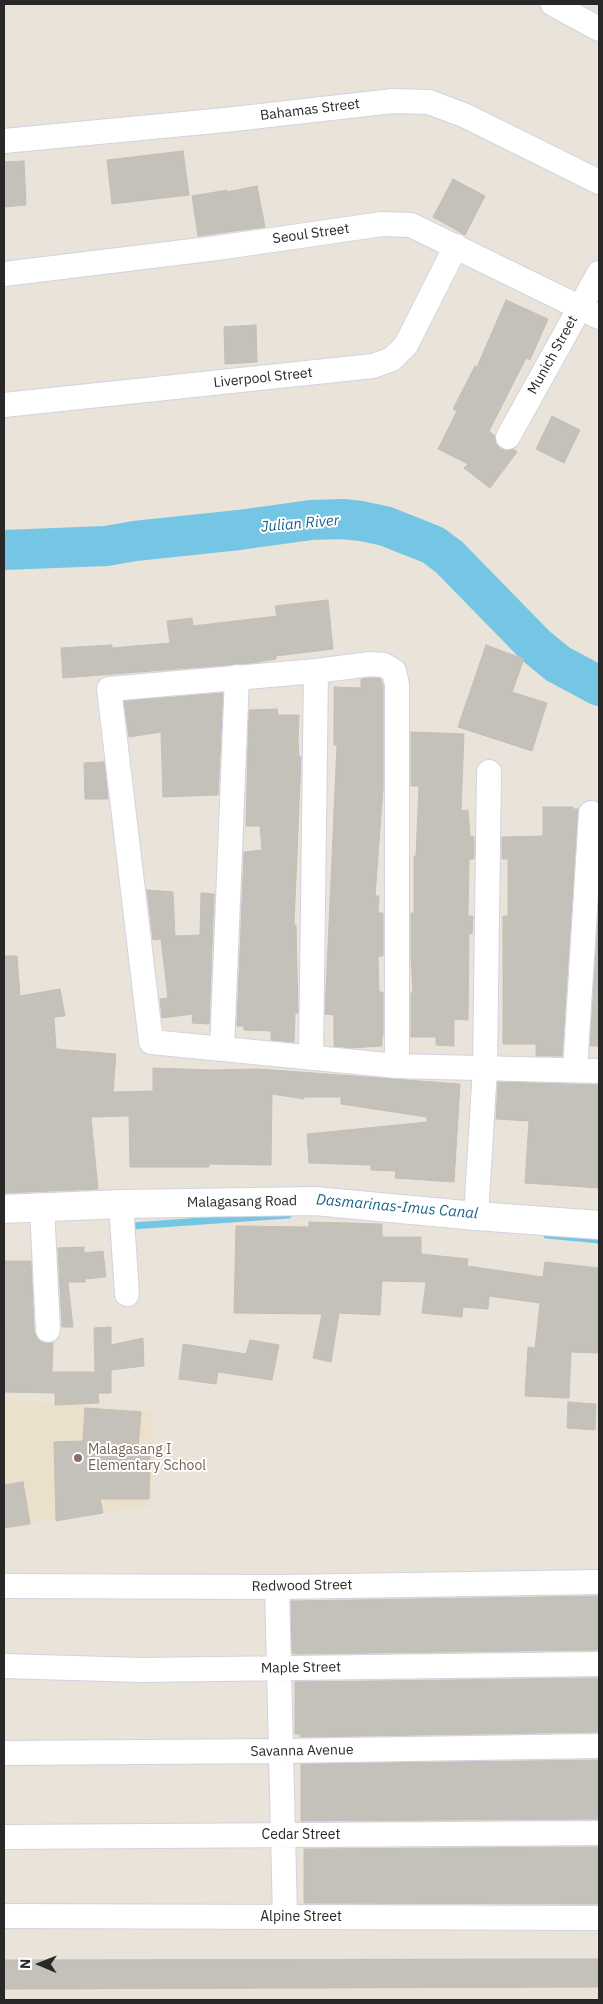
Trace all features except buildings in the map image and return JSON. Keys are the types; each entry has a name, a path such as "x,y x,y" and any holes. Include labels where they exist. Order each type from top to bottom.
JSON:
{"main road":[{"name":"Malagasang Road","path":"4,1209 121,1204 315,1201 599,1225"}],"street":[{"path":"553,4 599,29"},
{"name":"Bahamas Street","path":"4,141 225,120 393,101 429,102 466,116 599,182"},
{"name":"Seoul Street","path":"4,274 217,248 382,224 411,225 590,312"},
{"name":"Liverpool Street","path":"4,405 373,366 392,359 406,345 456,246"},
{"name":"Munich Street","path":"508,437 590,312 599,274"},
{"path":"397,1066 397,685 394,671 384,665 370,664 316,671 109,689 151,1042 397,1066 599,1071"},
{"path":"311,1058 316,671"},
{"path":"222,1049 237,677"},
{"path":"476,1216 485,1068 489,772"},
{"path":"575,1070 591,813"},
{"path":"121,1204 127,1294"},
{"path":"42,1207 48,1330"},
{"name":"Redwood Street","path":"4,1586 277,1587 599,1582"},
{"path":"277,1587 284,1916"},
{"name":"Maple Street","path":"4,1666 141,1670 599,1664"},
{"name":"Savanna Avenue","path":"4,1753 599,1746"},
{"name":"Cedar Street","path":"4,1837 599,1833"},
{"name":"Alpine Street","path":"4,1916 599,1918"}],"shaded area":[{"name":"Malagasang I Elementary School","path":"4,1399 153,1411 152,1506 4,1526"}],"waterway":[{"name":"Julian River","path":"4,550 106,546 311,520 342,519 385,526 433,545 449,557 536,646 558,664 599,686"},
{"name":"Dasmarinas-Imus Canal","path":"132,1226 288,1215"},
{"name":"Dasmarinas-Imus Canal","path":"547,1235 599,1240"}],"place":[{"name":"Malagasang I Elementary School","path":"78,1458"}]}
